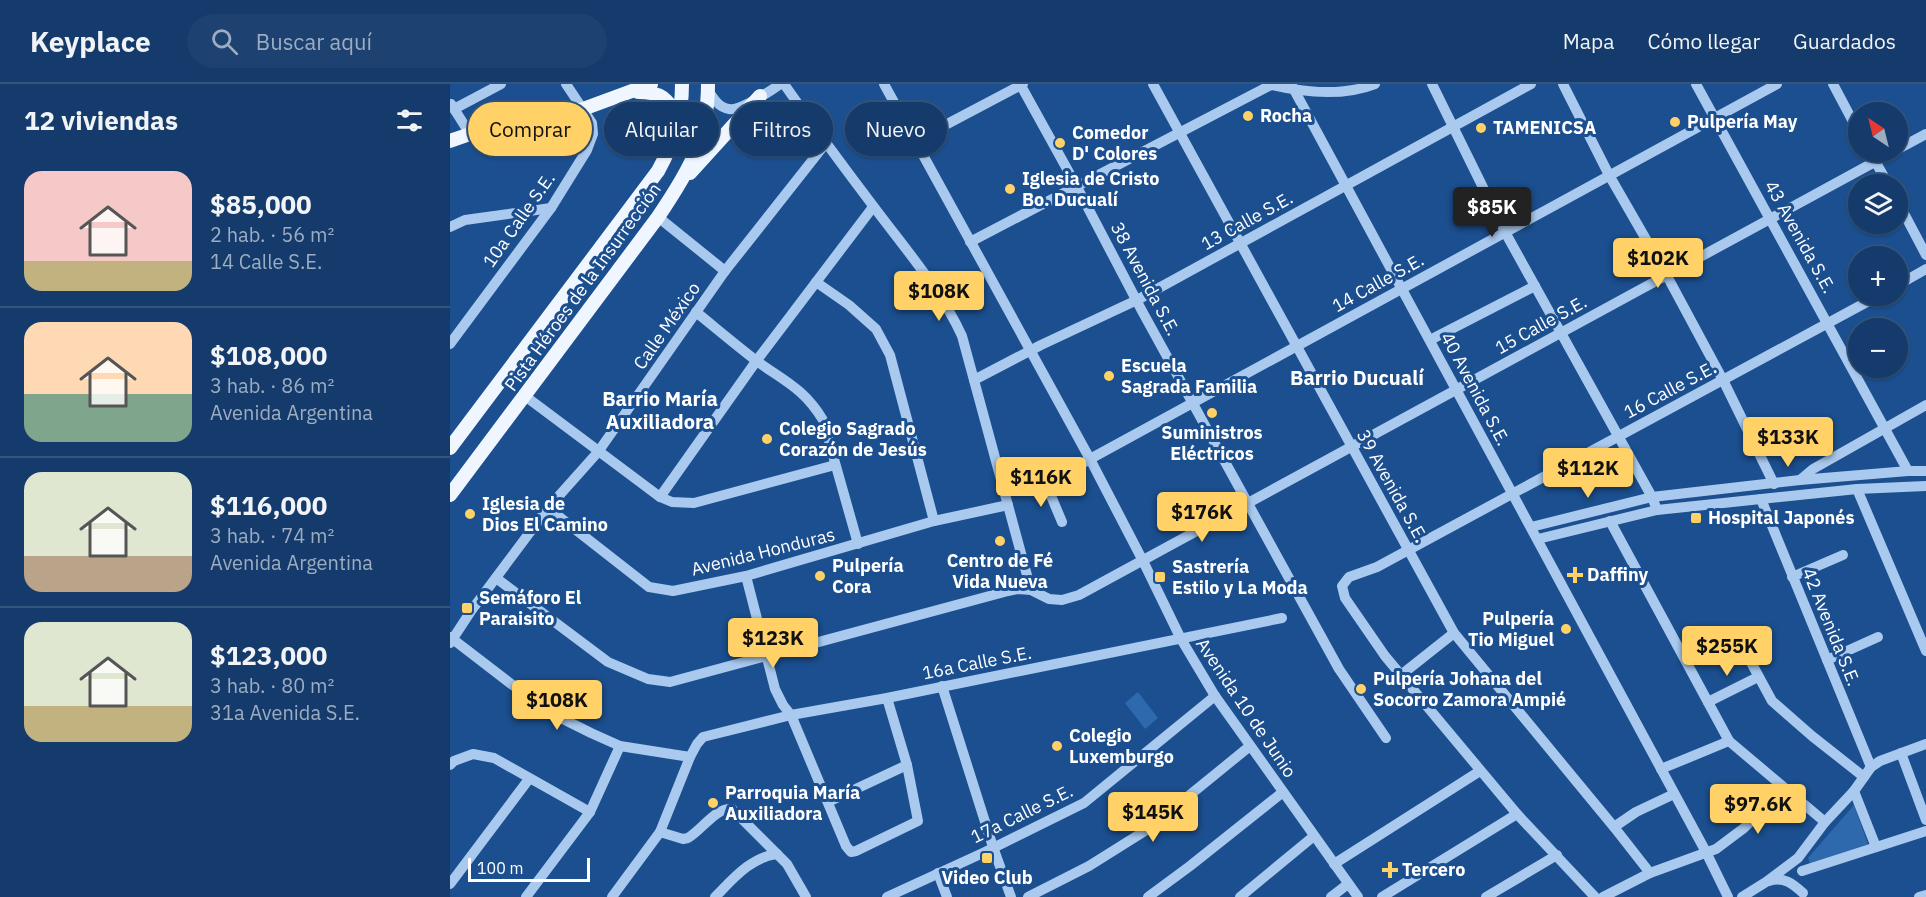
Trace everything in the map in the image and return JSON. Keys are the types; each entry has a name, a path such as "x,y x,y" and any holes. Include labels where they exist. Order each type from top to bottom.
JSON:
{"main road":[{"path":"592,106 651,84"},
{"name":"Pista Héroes de la Insurrección","path":"680,102 682,84"},
{"name":"Pista Héroes de la Insurrección","path":"450,495 681,183 702,136 706,120 708,87"},
{"path":"633,91 650,92 663,97 668,102"},
{"path":"681,183 760,96"},
{"path":"450,141 468,136"},
{"name":"Pista Héroes de la Insurrección","path":"450,448 637,202 666,156"}],"street":[{"path":"468,132 452,106 501,84"},
{"path":"566,84 578,102"},
{"path":"708,87 717,103 729,109 742,107 783,84 796,102"},
{"name":"Avenida 10 de Junio","path":"884,84 894,102"},
{"path":"947,124 1021,84"},
{"name":"38 Avenida S.E.","path":"1021,84 1339,669 1386,738"},
{"name":"39 Avenida S.E.","path":"1153,84 1454,633 1650,873"},
{"path":"970,242 1269,85 1352,91 1375,84"},
{"path":"1432,84 1505,232 1652,497 1657,510"},
{"name":"13 Calle S.E.","path":"974,380 1137,300 1532,84"},
{"path":"1563,84 1609,175 1723,380 1774,484"},
{"name":"43 Avenida S.E.","path":"1696,84 1886,427 1908,471"},
{"name":"14 Calle S.E.","path":"1062,522 1048,486 1050,483 1776,84"},
{"path":"1833,84 1848,112"},
{"name":"40 Avenida S.E.","path":"1292,86 1532,527 1728,897"},
{"path":"1908,144 1926,134"},
{"path":"496,578 608,662 648,679 670,682 1003,592 1018,589 1031,590 962,336 952,314 934,286 833,153"},
{"name":"10a Calle S.E.","path":"450,344 550,208 583,156"},
{"name":"Calle México","path":"451,640 548,508 598,452 726,271 816,156"},
{"name":"Avenida 10 de Junio","path":"923,156 1090,459 1180,639 1215,696 1358,897"},
{"name":"15 Calle S.E.","path":"1031,590 1049,599 1062,600 1080,595 1248,501 1771,218 1862,162"},
{"path":"660,497 756,360 873,207"},
{"path":"450,226 465,220 550,208"},
{"path":"658,217 726,271"},
{"path":"1908,221 1926,255"},
{"path":"1908,279 1926,269"},
{"path":"816,282 849,305 876,329 890,355 934,521"},
{"path":"1430,340 1535,286"},
{"name":"16 Calle S.E.","path":"1401,675 1345,598 1342,586 1349,577 1377,567 1859,306"},
{"path":"696,312 756,360 801,391 813,404 823,420 858,544"},
{"path":"525,396 660,497 672,502 694,503 835,465"},
{"path":"1800,480 1814,469 1926,405"},
{"path":"1757,485 1762,473 1763,460"},
{"path":"1532,527 1652,497 1800,480 1908,471 1925,478"},
{"path":"1628,504 1637,490 1638,474"},
{"path":"1538,539 1657,510 1857,489 1925,478"},
{"path":"1857,489 1926,651"},
{"name":"42 Avenida S.E.","path":"1761,499 1827,660 1868,772"},
{"name":"Avenida Honduras","path":"548,508 650,587 673,591 746,576 934,521 1008,505"},
{"path":"1610,521 1729,741 1825,822"},
{"path":"1792,577 1843,555"},
{"path":"746,576 775,689 791,715 850,852 918,821 907,765 887,698"},
{"name":"16a Calle S.E.","path":"612,897 660,832 690,757 703,737 791,715 887,698 1282,618"},
{"path":"1454,633 1401,675 1517,814 1595,897"},
{"path":"1827,660 1878,638"},
{"path":"451,640 545,710 620,746 690,757"},
{"path":"1746,653 1773,701 1812,736 1868,772"},
{"path":"1708,702 1758,678"},
{"path":"942,686 1011,897"},
{"name":"17a Calle S.E.","path":"887,897 1084,803 1215,696"},
{"path":"1661,769 1729,741"},
{"path":"1742,897 1797,858 1825,822 1880,761 1926,744"},
{"path":"526,897 590,812 620,746"},
{"path":"1028,897 1089,866 1148,829 1250,746"},
{"path":"1901,753 1926,820"},
{"path":"450,765 454,761 473,754 494,758 590,812"},
{"path":"828,802 907,765"},
{"path":"1334,864 1480,771"},
{"path":"450,884 529,779"},
{"path":"1603,897 1650,873 1716,849 1744,828 1775,797 1780,785"},
{"path":"1854,791 1876,847"},
{"path":"1148,897 1283,792"},
{"path":"1614,827 1636,812 1674,794"},
{"path":"660,832 682,839 688,838 718,813 726,808 732,809 787,864 806,897"},
{"path":"1382,897 1517,814"},
{"path":"1802,872 1926,831"},
{"path":"1240,897 1314,836"},
{"path":"715,897 752,862 777,854"},
{"path":"1486,897 1557,855"},
{"path":"1797,858 1802,872 1804,895"},
{"path":"938,873 947,897"},
{"path":"1766,882 1775,879 1784,880 1792,883 1804,895"},
{"path":"1331,897 1348,884"},
{"path":"1919,897 1926,895"}],"shaded area":[{"path":"1138,692 1158,718 1145,729 1125,703"},
{"path":"1854,805 1868,844 1810,864 1808,858"}],"place":[{"name":"Rocha","path":"1248,116"},
{"name":"Pulpería May","path":"1675,122"},
{"name":"TAMENICSA","path":"1481,128"},
{"name":"Comedor D' Colores","path":"1060,143"},
{"name":"Iglesia de Cristo Bo. Ducualí","path":"1010,189"},
{"name":"Escuela Sagrada Familia","path":"1109,376"},
{"name":"Suministros Eléctricos","path":"1212,413"},
{"name":"Colegio Sagrado Corazón de Jesús","path":"767,439"},
{"name":"Iglesia de Dios El Camino","path":"470,514"},
{"name":"Hospital Japonés","path":"1696,518"},
{"name":"Centro de Fé Vida Nueva","path":"1000,541"},
{"name":"Daffiny","path":"1575,575"},
{"name":"Pulpería Cora","path":"820,576"},
{"name":"Sastrería Estilo y La Moda","path":"1160,577"},
{"name":"Semáforo El Paraisito","path":"467,608"},
{"name":"Pulpería Tio Miguel","path":"1566,629"},
{"name":"Pulpería Johana del Socorro Zamora Ampié","path":"1361,689"},
{"name":"Colegio Luxemburgo","path":"1057,746"},
{"name":"Parroquia María Auxiliadora","path":"713,803"},
{"name":"Video Club","path":"987,858"},
{"name":"Tercero","path":"1390,870"}],"district":[{"name":"Barrio Ducualí","path":"1357,378"},
{"name":"Barrio María Auxiliadora","path":"660,410"}]}
